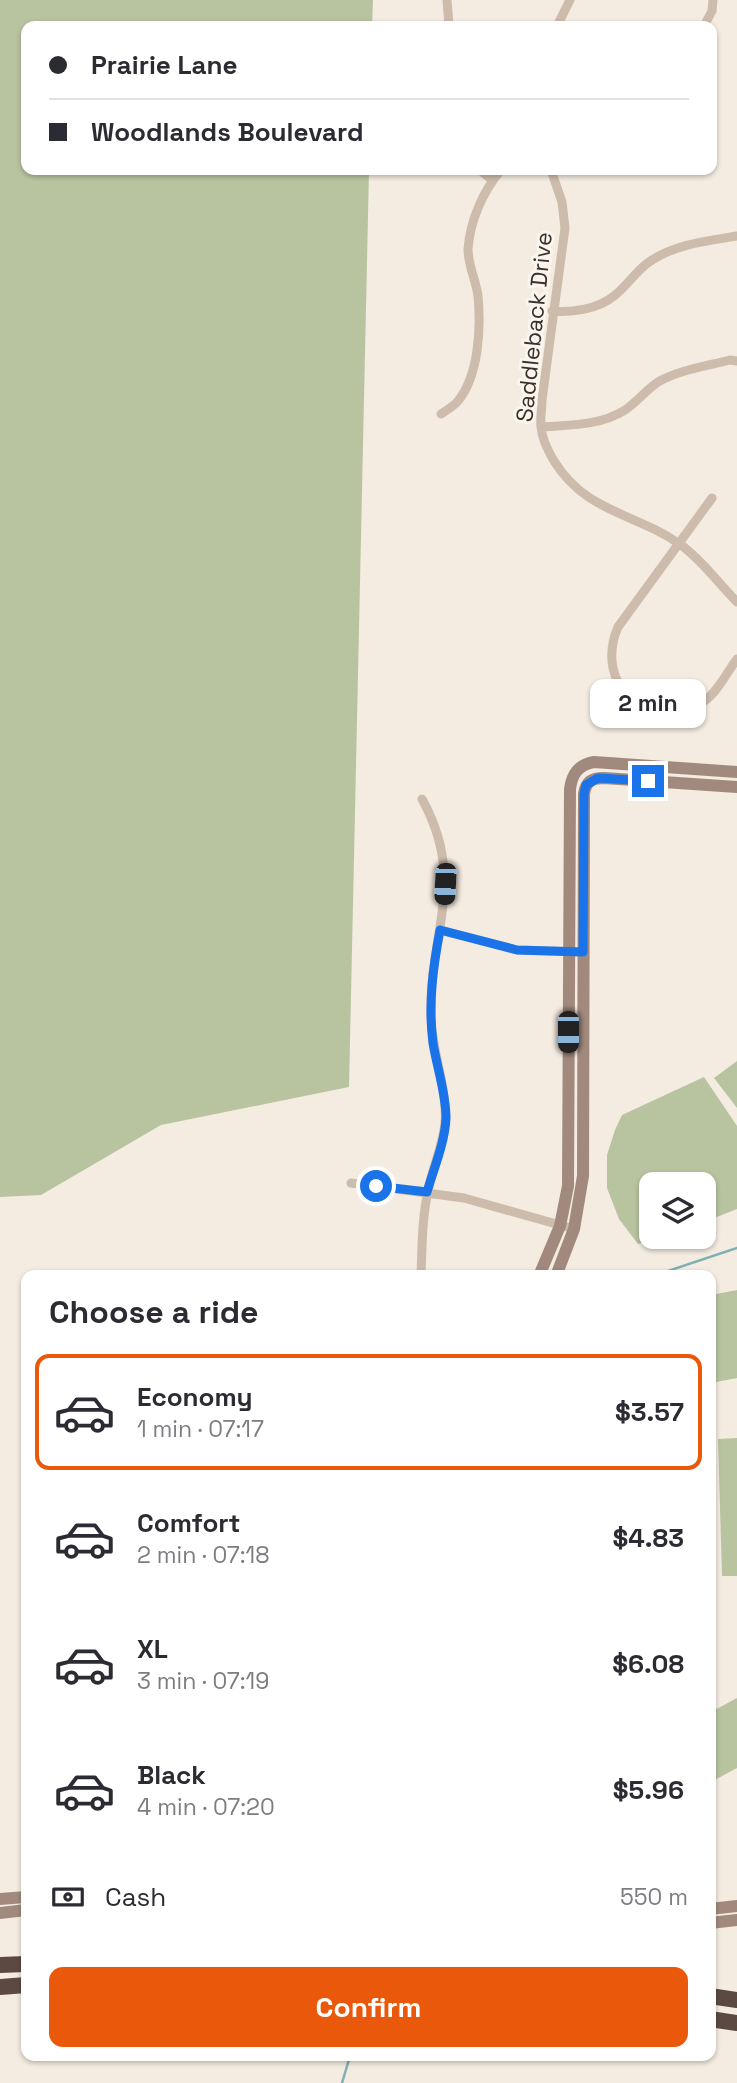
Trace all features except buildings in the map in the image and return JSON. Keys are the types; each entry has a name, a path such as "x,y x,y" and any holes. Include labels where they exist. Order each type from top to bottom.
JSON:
{"highway":[{"path":"0,1965 21,1964"},
{"path":"0,1987 21,1985"},
{"path":"716,1997 737,2000"},
{"path":"716,2020 737,2023"}],"street":[{"path":"447,0 449,21"},
{"path":"560,21 570,0"},
{"path":"707,21 712,11 713,0"},
{"path":"486,175 492,180"},
{"path":"441,414 456,404 462,396 475,357 478,294 470,271 470,236 475,216 496,175"},
{"name":"Saddleback Drive","path":"553,175 562,202 565,228 542,400 541,427 545,443 564,477 584,497 647,525 680,544 704,564 737,602"},
{"path":"552,311 568,313 612,298 649,262 682,245 737,236"},
{"path":"541,427 588,424 606,419 624,411 659,382 678,374 730,360 737,361"},
{"path":"712,498 615,635 611,664 618,685 634,703 653,713 672,714 707,700 737,659"},
{"path":"542,1270 560,1226 569,1167 568,952 572,777 578,769 587,764 605,762 737,772"},
{"path":"558,1270 574,1229 583,1176 584,794 589,781 604,778 737,787"},
{"path":"421,1270 427,1192 446,1119 431,1017 433,966 444,905 444,866 434,821 422,799"},
{"path":"440,930 517,950 583,952"},
{"path":"351,1183 464,1198 574,1229"},
{"path":"0,1899 21,1897"},
{"path":"716,1908 737,1906"},
{"path":"0,1913 21,1911"},
{"path":"716,1922 737,1920"}],"green space":[{"path":"0,0 373,0 372,21 21,21 21,175 369,175 349,1087 161,1125 41,1195 0,1197"},
{"path":"737,1061 737,1108 714,1078"},
{"path":"704,1077 737,1126 737,1209 716,1217 716,1172 639,1172 638,1244 619,1219 607,1188 607,1155 622,1115"},
{"path":"737,1290 737,1378 716,1382 716,1294"},
{"path":"737,1438 737,1576 722,1576 718,1439"},
{"path":"737,1698 737,1768 716,1779 716,1709"}],"waterway":[{"path":"671,1270 737,1248"},
{"path":"342,2083 349,2061"}],"route":[{"path":"376,1186 427,1192 444,1130 445,1103 431,1017 433,966 440,930 504,948 583,952 586,785 598,778 648,781"}]}
